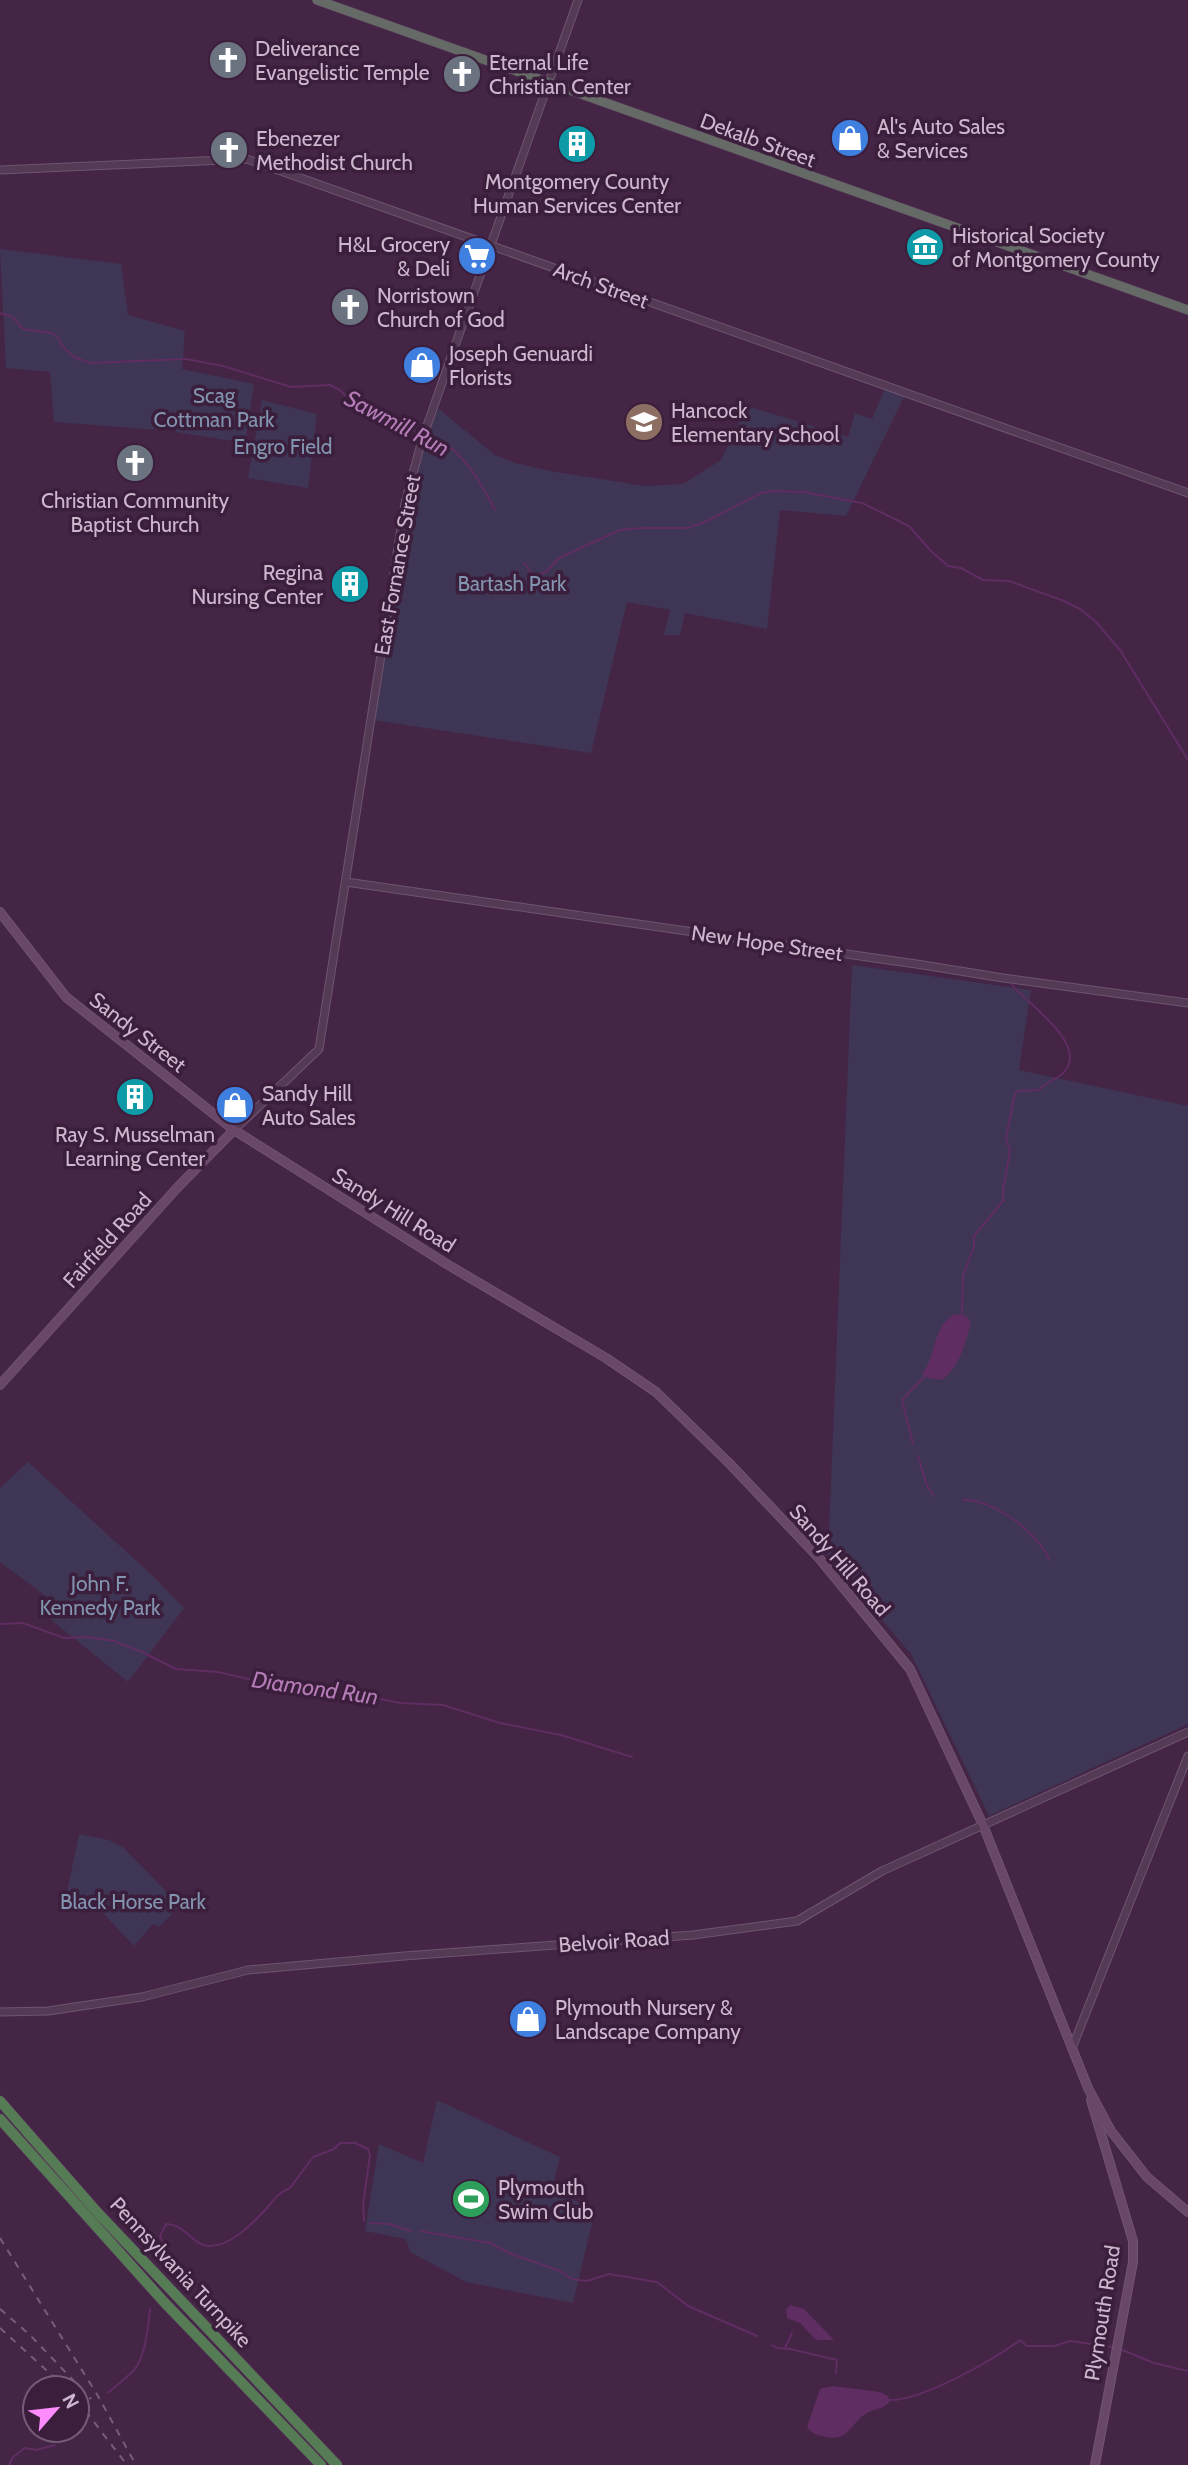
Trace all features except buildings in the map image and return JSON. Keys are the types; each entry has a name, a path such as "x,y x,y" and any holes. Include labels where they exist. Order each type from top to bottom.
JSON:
{"highway":[{"name":"Dekalb Street","path":"317,0 1188,310"},
{"name":"Pennsylvania Turnpike","path":"0,2101 98,2213 337,2465"},
{"name":"Pennsylvania Turnpike","path":"0,2119 164,2302 321,2465"}],"main road":[{"name":"Sandy Street","path":"0,912 57,987 76,1005 234,1129"},
{"name":"Fairfield Road","path":"0,1385 177,1188 234,1129"},
{"name":"Sandy Hill Road","path":"234,1129 445,1263 656,1392 729,1463 819,1558 910,1669 983,1825 1088,2088 1111,2131 1133,2162 1188,2212"},
{"name":"Plymouth Road","path":"1088,2088 1133,2241 1132,2262 1095,2465"}],"street":[{"name":"East Fornance Street","path":"244,1121 319,1049 405,503 422,440 578,0"},
{"name":"Arch Street","path":"0,170 247,159 1188,493"},
{"name":"New Hope Street","path":"346,882 1188,1003"},
{"name":"Fairfield Road","path":"234,1129 244,1121"},
{"name":"Belvoir Road","path":"0,2012 48,2011 150,1996 248,1970 693,1935 797,1921 882,1871 1188,1732"},
{"path":"1072,2048 1188,1756"}],"green space":[{"name":"Scag Cottman Park","path":"0,249 121,264 128,315 185,331 182,369 254,384 245,443 176,432 177,417 161,413 158,430 54,422 50,372 6,368"},
{"name":"Bartash Park","path":"886,386 906,393 846,516 780,510 767,629 685,613 680,635 664,635 670,610 627,602 591,753 373,720 405,503 434,405 495,455 515,463 645,486 683,484 721,460 747,406 848,437 855,413 872,419"},
{"name":"Engro Field","path":"262,400 317,414 308,488 248,478"},
{"path":"852,965 1031,990 1019,1070 1188,1106 1188,1724 989,1816 911,1654 828,1557"},
{"name":"John F. Kennedy Park","path":"28,1462 153,1576 184,1608 128,1682 39,1610 47,1597 0,1562 0,1488"},
{"name":"Black Horse Park","path":"79,1834 109,1840 123,1847 180,1906 159,1927 153,1924 134,1946 87,1896 67,1892"},
{"name":"Plymouth Swim Club","path":"437,2100 560,2157 552,2189 595,2211 573,2303 466,2282 410,2252 406,2239 365,2231 379,2144 423,2163"}],"shaded area":[{"path":"955,1314 966,1316 971,1322 961,1354 942,1380 928,1378 922,1374 938,1333"},
{"path":"790,2305 804,2309 834,2340 816,2340 800,2323 787,2318 786,2310"},
{"path":"833,2386 880,2392 888,2396 890,2401 885,2406 870,2411 840,2437 820,2436 807,2427 820,2389"}],"waterway":[{"name":"Sawmill Run","path":"0,313 13,317 23,329 51,333 59,338 62,346 74,357 90,363 186,359 223,366 291,387 330,385 340,390 354,404 398,427 422,433"},
{"name":"Sawmill Run","path":"427,435 439,440 459,455 476,476 495,510"},
{"name":"Sawmill Run","path":"524,563 535,577 548,570 559,558 620,530 687,528 705,522 761,493 803,492 862,503 909,526 948,566 961,568 983,580 1009,581 1080,609 1096,622 1120,650 1188,760"},
{"path":"962,1315 963,1276 974,1246 974,1236 1003,1201 1010,1151 1006,1138 1015,1093 1039,1090 1061,1075 1069,1064 1069,1052 1064,1039 1012,985"},
{"path":"913,1444 902,1400 925,1376"},
{"path":"918,1456 927,1486 934,1496"},
{"path":"963,1500 987,1505 1014,1520 1036,1539 1049,1560"},
{"name":"Diamond Run","path":"0,1624 23,1623 64,1638 88,1637 114,1641 176,1669 218,1672 296,1690 352,1693 400,1703 443,1705 500,1723 561,1735 632,1757"},
{"path":"165,2258 167,2252 160,2236 166,2224 179,2228 202,2245 216,2246 224,2243 247,2227 280,2194 290,2188 313,2157 334,2149 340,2143 355,2143 368,2149 370,2155 363,2205 364,2221"},
{"path":"370,2223 389,2224 411,2231"},
{"path":"420,2231 490,2243 509,2253 560,2271 572,2279 587,2281 609,2274 657,2282 688,2306 757,2336"},
{"path":"108,2393 138,2364 146,2341 150,2309"},
{"path":"785,2348 792,2333"},
{"path":"889,2400 903,2399 938,2387 993,2358 1020,2340 1027,2346 1053,2346"},
{"path":"1055,2346 1070,2341 1113,2347"},
{"path":"772,2345 837,2360 836,2373"},
{"path":"1120,2349 1154,2363 1188,2371"},
{"path":"9,2465 13,2457 25,2448 36,2450 55,2445"}],"railway":[{"path":"0,2238 98,2396 136,2465"},
{"path":"0,2309 30,2335 67,2374"},
{"path":"0,2328 51,2374"},
{"path":"91,2418 124,2461"}],"place":[{"name":"Deliverance Evangelistic Temple","path":"228,60"},
{"name":"Eternal Life Christian Center","path":"462,74"},
{"name":"Al's Auto Sales & Services","path":"850,138"},
{"name":"Montgomery County Human Services Center","path":"577,144"},
{"name":"Ebenezer Methodist Church","path":"229,150"},
{"name":"Historical Society of Montgomery County","path":"925,247"},
{"name":"H&L Grocery & Deli","path":"477,256"},
{"name":"Norristown Church of God","path":"350,307"},
{"name":"Joseph Genuardi Florists","path":"422,365"},
{"name":"Hancock Elementary School","path":"644,422"},
{"name":"Christian Community Baptist Church","path":"135,463"},
{"name":"Regina Nursing Center","path":"350,584"},
{"name":"Ray S. Musselman Learning Center","path":"135,1097"},
{"name":"Sandy Hill Auto Sales","path":"235,1105"},
{"name":"Plymouth Nursery & Landscape Company","path":"528,2019"},
{"name":"Plymouth Swim Club","path":"471,2199"}]}
